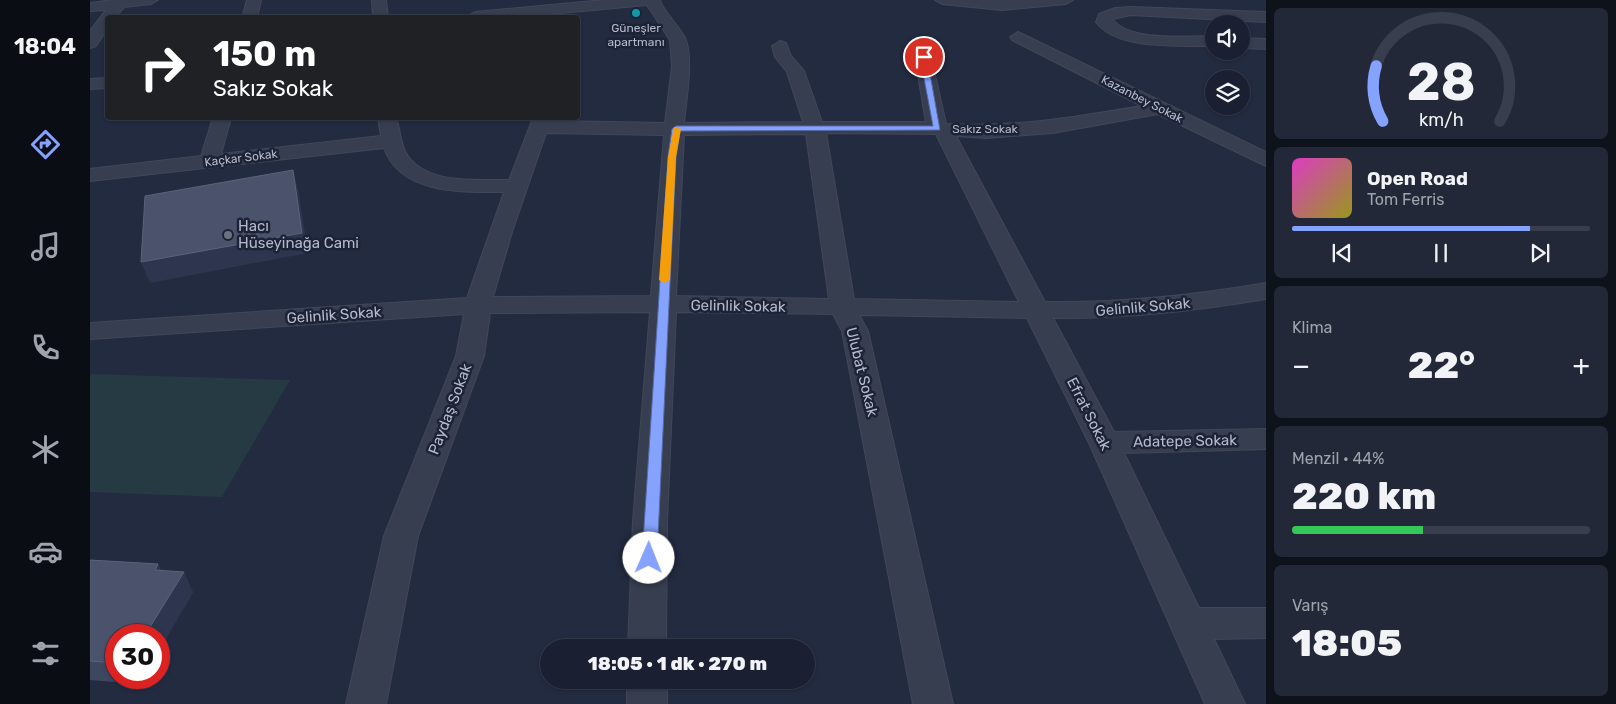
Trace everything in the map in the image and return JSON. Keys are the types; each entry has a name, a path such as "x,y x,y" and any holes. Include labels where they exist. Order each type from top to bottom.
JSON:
{"street":[{"path":"90,7 151,0"},
{"path":"251,15 254,0"},
{"path":"379,0 381,15"},
{"path":"507,15 571,13 652,0 678,40 680,66 676,129 672,157 650,522 647,639"},
{"path":"942,0 1002,6 1039,1 1066,0"},
{"path":"105,15 121,2"},
{"path":"1205,41 1138,38 1122,35 1104,22 1104,16 1115,12 1131,11 1221,15"},
{"path":"1250,16 1266,17"},
{"path":"90,43 97,22"},
{"name":"Kazanbey Sokak","path":"1018,36 1266,160"},
{"path":"1250,43 1266,44"},
{"name":"Ulubat Sokak","path":"780,46 784,57 795,71 815,128 843,309 855,331 933,704"},
{"name":"Efrat Sokak","path":"924,57 940,129 1104,443 1225,704"},
{"path":"90,84 105,83"},
{"name":"Sakız Sokak","path":"540,122 676,129 940,129 986,132 1053,127 1160,108"},
{"path":"208,162 221,120"},
{"path":"388,120 396,154 402,163 414,173 432,181 518,186"},
{"name":"Paydaş Sokak","path":"366,704 401,536 470,356 476,331 478,305 540,122"},
{"name":"Kaçkar Sokak","path":"90,176 392,141"},
{"name":"Gelinlik Sokak","path":"90,331 478,305 663,304 843,309 1037,312 1105,311 1197,302 1266,291"},
{"name":"Adatepe Sokak","path":"1104,443 1266,439"},
{"path":"1189,624 1266,623"},
{"path":"647,689 647,704"}],"shaded area":[{"path":"90,374 290,380 222,497 90,492"}],"building":[{"name":"Hacı Hüseyinağa Cami","path":"293,170 302,233 141,262 145,196"},
{"path":"90,560 158,564 155,570 184,572 152,624 105,624 105,662 90,661"}],"slow traffic":[{"path":"665,280 672,157 677,129"}],"place":[{"name":"Güneşler apartmanı","path":"636,13"},
{"name":"Hacı Hüseyinağa Cami","path":"228,235"}],"route":[{"path":"649,558 672,157 676,129 937,128 924,57"}]}
